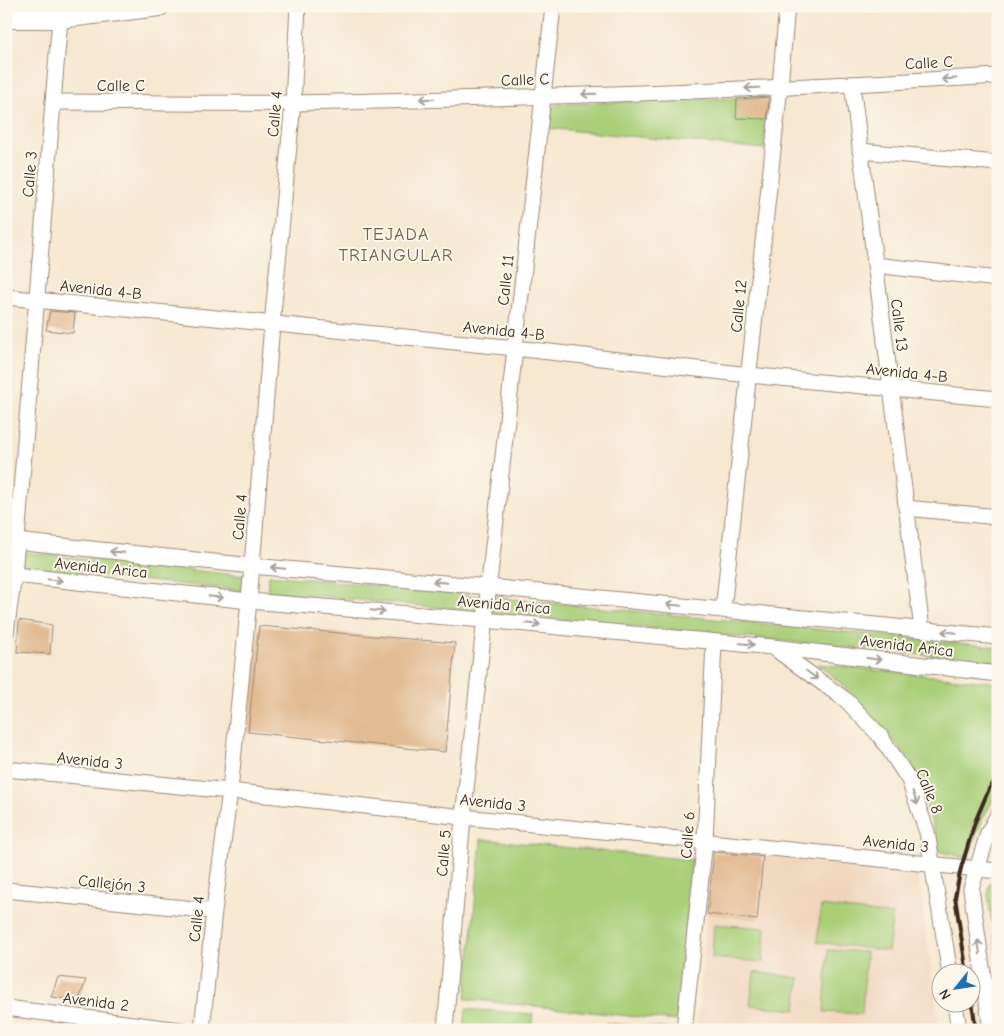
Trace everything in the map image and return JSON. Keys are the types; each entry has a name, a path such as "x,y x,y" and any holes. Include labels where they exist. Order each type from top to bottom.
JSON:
{"main road":[{"path":"6,18 60,18 159,6"}],"street":[{"name":"Calle 4","path":"202,1030 214,912 230,791 249,601 293,103 298,6"},
{"name":"Calle 11","path":"489,587 552,6"},
{"name":"Calle 12","path":"723,610 787,6"},
{"name":"Calle 3","path":"6,632 11,540 36,300 60,18"},
{"name":"Calle C","path":"53,102 293,103 543,96 852,84 998,76"},
{"name":"Calle 13","path":"852,84 922,629"},
{"path":"860,151 998,162"},
{"path":"875,265 998,279"},
{"name":"Avenida 4-B","path":"6,297 515,348 748,375 998,399"},
{"path":"906,508 998,517"},
{"name":"Avenida Arica","path":"11,540 252,566 489,587 998,637"},
{"name":"Avenida Arica","path":"10,575 249,601 484,620 773,647 998,674"},
{"name":"Calle 5","path":"445,1030 464,817 489,587"},
{"name":"Calle 6","path":"684,1030 705,841 714,642"},
{"name":"Calle 8","path":"773,647 846,700 881,737 910,780 927,832 948,964"},
{"name":"Avenida 3","path":"6,769 998,871"},
{"path":"991,1030 971,889 988,833 998,815"},
{"name":"Callejón 3","path":"6,890 214,912"},
{"name":"Avenida 2","path":"6,1008 181,1030"},
{"path":"957,1014 959,1030"}],"shaded area":[{"path":"764,854 918,876 932,974 932,1014 938,1014 940,1030 697,1030 707,914 757,920"}],"green space":[{"path":"768,97 764,149 545,128 549,109 561,104"},
{"path":"20,552 246,576 244,591 19,567"},
{"path":"269,575 998,647 998,662 267,591"},
{"path":"818,664 998,683 998,791 983,818 968,858 940,852 928,811 906,758 880,723 861,702"},
{"path":"481,839 692,860 677,1021 466,999"},
{"path":"990,882 998,883 998,962 988,896"},
{"path":"821,906 893,915 888,951 817,942"},
{"path":"714,924 765,928 763,962 712,958"},
{"path":"828,950 866,952 862,1014 824,1012"},
{"path":"754,972 800,978 796,1010 750,1005"},
{"path":"466,1009 533,1014 531,1030 464,1030"},
{"path":"606,1023 669,1029 669,1030 606,1030"}],"building":[{"path":"769,97 767,119 736,118 737,99"},
{"path":"50,311 75,313 73,333 46,330"},
{"path":"19,620 52,625 50,654 17,652"},
{"path":"259,626 455,643 445,752 248,732"},
{"path":"714,852 763,857 757,920 707,914"},
{"path":"58,977 86,980 79,1000 51,997"}],"railway":[{"path":"965,964 955,897 961,868 975,822 989,789 998,777"},
{"path":"974,1014 976,1030"}],"district":[{"name":"TEJADA TRIANGULAR","path":"396,244"}]}
